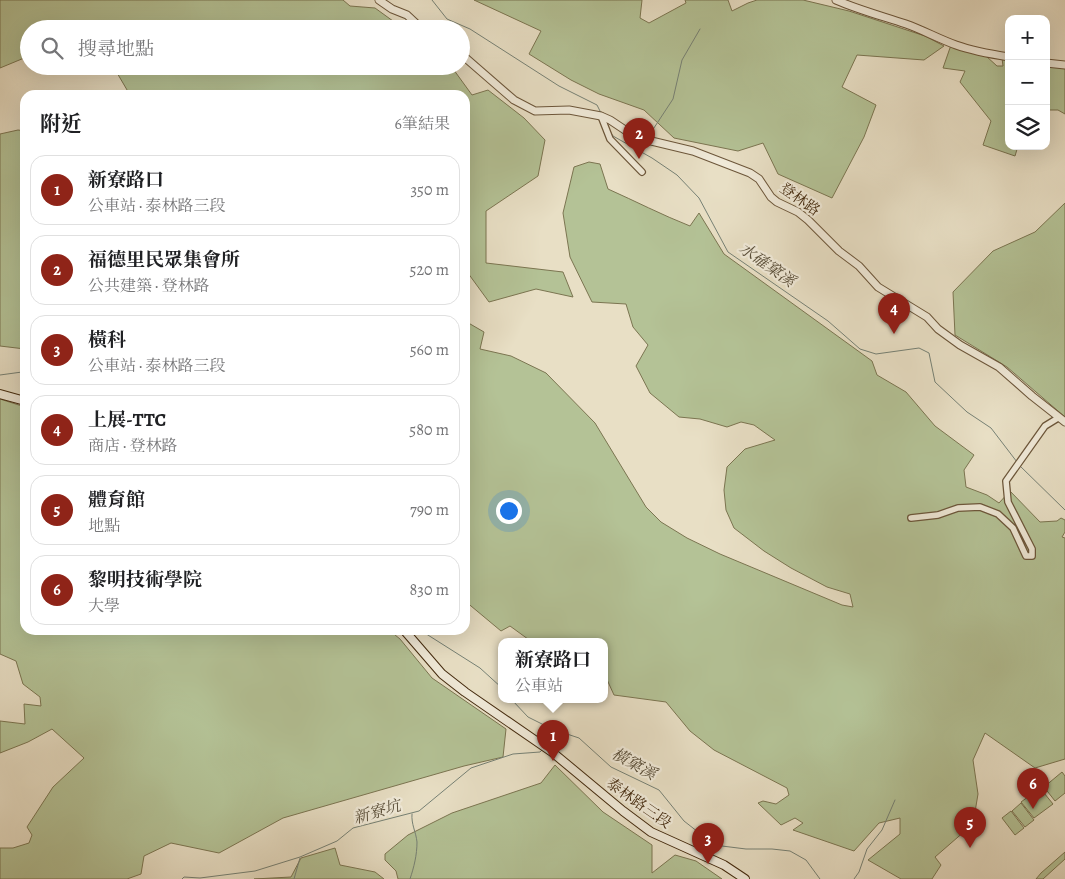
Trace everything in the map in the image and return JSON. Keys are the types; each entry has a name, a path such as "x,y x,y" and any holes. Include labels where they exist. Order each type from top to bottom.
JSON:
{"main road":[{"path":"0,394 20,400"},
{"name":"泰林路三段","path":"408,635 442,674 551,751 651,832 724,865 746,879"}],"street":[{"path":"379,0 392,9 407,15 412,20"},
{"path":"836,0 906,24 968,49 1005,56"},
{"name":"登林路","path":"470,62 514,100 529,109 535,111 569,110 604,117 643,139 693,151 750,173 759,179 771,197 798,212 808,220 838,251 859,266 878,287 927,317 938,329 960,345 999,367 1062,420"},
{"path":"1050,63 1065,65"},
{"path":"604,117 610,139 642,172"},
{"path":"911,518 938,515 958,508 980,507 998,514 1013,528 1026,556 1032,556 1032,549 1008,502 1006,481 1044,426 1062,420"}],"green space":[{"path":"0,0 343,0 350,6 375,8 392,20 20,20 20,60 0,68"},
{"path":"474,0 642,0 640,18 649,23 686,3 685,0 728,0 732,11 757,0 803,0 849,11 925,36 944,46 924,60 857,55 842,87 876,105 864,137 832,198 778,174 763,143 738,151 674,138 644,110 599,94 571,80 529,54 541,31"},
{"path":"951,45 986,56 997,66 1003,66 1002,58 1005,58 1005,150 1017,150 1015,156 983,145 991,121 960,82 965,71 943,68"},
{"path":"1050,64 1065,66 1065,114 1058,110 1050,110"},
{"path":"118,75 458,75 468,90 127,90"},
{"path":"488,90 524,118 545,140 538,176 486,211 486,263 563,272 573,297 536,289 489,302 470,276 470,92 472,95"},
{"path":"20,130 20,348 0,346 0,134"},
{"path":"589,162 600,164 608,189 690,226 699,213 724,254 872,361 877,375 906,392 935,426 974,455 964,470 966,487 987,495 999,503 1010,491 1040,522 1057,521 1061,518 1065,520 1065,532 1062,537 1065,538 1065,759 1035,768 985,733 973,760 978,794 973,824 935,857 941,865 932,879 901,879 868,860 900,834 900,818 879,823 854,851 793,830 803,823 795,818 781,825 758,803 763,801 776,804 789,795 787,788 714,750 690,731 666,702 614,695 608,682 608,638 526,638 510,626 501,631 470,605 470,324 484,332 480,349 511,356 546,373 595,423 646,507 661,522 687,538 720,554 842,605 853,607 850,594 827,587 791,568 764,551 734,528 726,510 724,490 727,467 745,449 775,440 754,425 741,422 727,427 700,419 679,417 650,393 636,366 648,345 633,327 626,304 592,302 570,257 563,213 574,167"},
{"path":"1065,203 1065,417 1007,367 955,335 953,292 993,251 1035,232"},
{"path":"0,399 20,405 20,635 395,635 432,678 506,729 503,757 464,766 283,818 219,853 171,843 144,856 141,874 127,879 0,879 0,848 13,848 29,843 32,835 27,827 53,787 84,758 52,729 28,742 0,753 0,721 25,724 24,704 41,706 40,697 23,684 16,661 0,654"},
{"path":"555,765 603,812 652,845 652,873 675,855 696,861 722,879 398,879 396,871 385,860 385,854 408,835 452,813 541,783"},
{"path":"1062,772 1065,776 1065,793 1055,801 1044,787"},
{"path":"1040,788 1053,804 1034,818 1021,802"},
{"path":"1021,803 1034,820 1025,827 1012,811"},
{"path":"1011,811 1024,828 1015,835 1002,818"},
{"path":"335,848 340,865 375,872 384,879 254,879 291,877 301,858"},
{"path":"1065,852 1065,859 1043,879 1036,879 1041,873"}],"waterway":[{"name":"水確窠溪","path":"432,0 449,20"},
{"name":"水確窠溪","path":"470,29 559,86 597,105 601,113"},
{"path":"648,137 673,99 682,60 700,29"},
{"name":"水確窠溪","path":"609,130 613,136 652,158 677,175 699,198 728,252 828,321 860,349 876,354 919,348 929,353 935,382 967,412 991,428 1017,462"},
{"path":"640,150 644,143"},
{"name":"橫窠溪","path":"0,375 20,372"},
{"name":"水確窠溪","path":"1019,465 1065,510"},
{"name":"橫窠溪","path":"428,635 480,668 498,684"},
{"name":"橫窠溪","path":"515,703 528,717 552,729 579,738 611,767 659,790 684,821 707,839 722,846 790,851 806,860 820,879"},
{"name":"新寮坑","path":"548,745 560,732"},
{"name":"新寮坑","path":"182,879 184,877 200,878 255,871 300,857 337,841 353,828 419,811 471,768 513,754 540,752 543,749"},
{"path":"854,879 859,872 867,849 882,830 895,800"},
{"path":"410,879 417,847 412,814"},
{"path":"294,879 300,858"}],"place":[{"name":"福德里民眾集會所","path":"639,159"},
{"name":"上展-TTC","path":"894,334"},
{"name":"新寮路口","path":"553,761"},
{"name":"黎明技術學院","path":"1033,809"},
{"name":"體育館","path":"970,848"},
{"name":"橫科","path":"708,864"}]}
